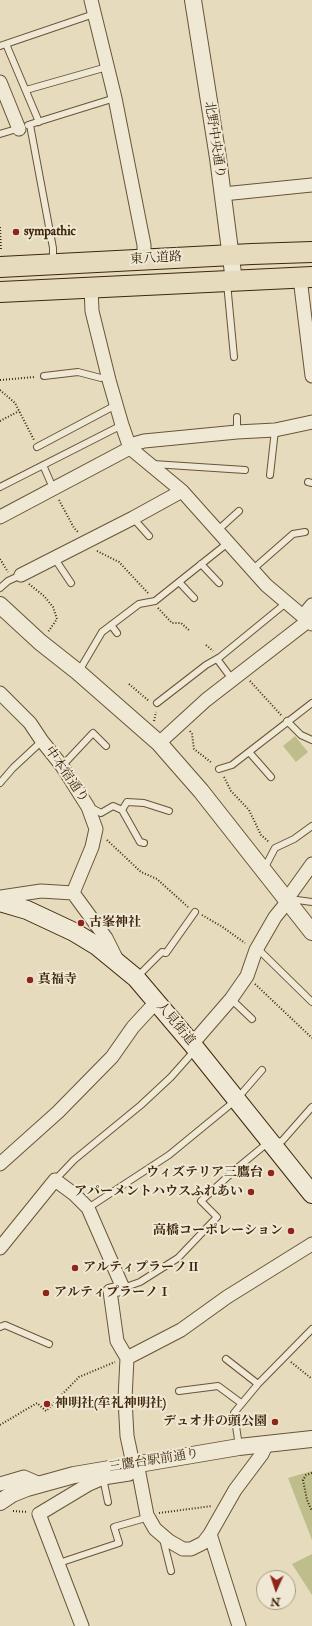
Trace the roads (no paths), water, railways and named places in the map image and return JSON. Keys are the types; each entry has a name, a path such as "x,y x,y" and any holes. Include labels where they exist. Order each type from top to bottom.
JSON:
{"main road":[{"name":"東八道路","path":"1,259 53,264 312,252"},
{"name":"東八道路","path":"0,292 306,278"},
{"name":"人見街道","path":"0,902 41,916 74,932 117,962 136,978 194,1046 236,1100 273,1143 312,1194"}],"street":[{"path":"91,0 114,98 144,245 144,259"},
{"name":"北野中央通り","path":"193,0 232,255 231,281"},
{"path":"0,82 25,127"},
{"path":"223,194 312,185"},
{"path":"306,278 312,376"},
{"path":"91,288 92,311 116,405 130,447 182,491 266,585 308,620"},
{"path":"0,516 144,440 275,430 312,422"},
{"path":"17,577 133,518 182,491"},
{"path":"0,605 40,642 78,672 158,743 201,791 263,870 290,900 312,932"},
{"path":"158,743 232,679 308,620 312,605"},
{"name":"中本宿通り","path":"0,693 30,722 42,741 62,766 88,807 96,830 92,847 73,893"},
{"path":"194,1046 247,976 257,950 275,917 290,900 312,864"},
{"path":"0,897 41,891 73,893 106,938 117,962"},
{"path":"0,1164 58,1112 112,1057 133,1027 156,1002"},
{"path":"0,1248 55,1180 74,1194 88,1208 123,1288 110,1291 117,1341 126,1358 127,1436 147,1515 155,1529 169,1542 183,1549 199,1546 210,1534 223,1509 235,1490 262,1454 266,1445"},
{"path":"126,1358 181,1330 227,1298 312,1244"},
{"name":"三鷹台駅前通り","path":"4,1507 12,1494 40,1484 74,1475 239,1447 266,1445 312,1438"},
{"path":"82,1626 39,1514 103,1478 129,1474 135,1464"},
{"path":"0,1484 24,1477 40,1484"},
{"path":"210,1534 239,1626"}],"lane":[{"path":"39,122 26,90 3,45 94,14"},
{"path":"26,90 107,67"},
{"path":"0,134 114,98"},
{"path":"25,127 53,248 53,264"},
{"path":"231,281 234,357"},
{"path":"44,376 78,372 100,378"},
{"path":"37,447 116,405"},
{"path":"237,418 237,432"},
{"path":"0,487 122,425"},
{"path":"270,475 275,430"},
{"path":"151,464 245,470"},
{"path":"43,465 53,488"},
{"path":"218,530 239,511"},
{"path":"133,518 149,536"},
{"path":"252,570 293,534 305,532"},
{"path":"78,672 102,632 139,604 155,602 228,542"},
{"path":"54,559 71,583"},
{"path":"201,564 219,583"},
{"path":"0,588 8,581 17,577"},
{"path":"179,582 194,598"},
{"path":"155,602 157,609"},
{"path":"155,703 206,665 217,659 286,603"},
{"path":"111,625 117,633"},
{"path":"217,659 232,679"},
{"path":"219,769 232,765 287,721 312,704"},
{"path":"287,721 300,735 312,740"},
{"path":"62,766 93,733 106,746"},
{"path":"0,783 13,768 42,741"},
{"path":"249,752 271,777"},
{"path":"122,810 127,802 144,803 169,811"},
{"path":"88,807 101,813 113,806 122,810 140,842 144,843"},
{"path":"263,870 275,848 294,839 312,826"},
{"path":"290,900 312,902"},
{"path":"136,978 162,952 166,953 195,912"},
{"path":"257,950 312,1002"},
{"path":"231,999 252,1019"},
{"path":"55,1180 74,1160 146,1101 171,1077 194,1046"},
{"path":"88,1208 169,1154 236,1100 262,1070"},
{"path":"123,1288 140,1282 178,1258 217,1217 201,1201 265,1145 282,1141 312,1107"},
{"path":"0,1328 5,1324 49,1344"},
{"path":"239,1447 234,1413 258,1384 312,1329"},
{"path":"226,1359 258,1384"},
{"path":"179,1391 218,1386 241,1403"},
{"path":"103,1478 108,1502"},
{"path":"59,1563 119,1543 114,1526 142,1519 147,1515"},
{"path":"162,1535 171,1571"}],"place":[{"name":"sympathic","path":"16,232"},
{"name":"古峯神社","path":"81,923"},
{"name":"真福寺","path":"30,980"},
{"name":"ウィズテリア三鷹台","path":"271,1173"},
{"name":"アパーメントハウスふれあい","path":"251,1192"},
{"name":"高橋コーポレーション","path":"291,1231"},
{"name":"アルティプラーノⅡ","path":"75,1268"},
{"name":"アルティプラーノⅠ","path":"46,1293"},
{"name":"神明社(牟礼神明社)","path":"47,1404"},
{"name":"デュオ井の頭公園","path":"275,1422"}]}
